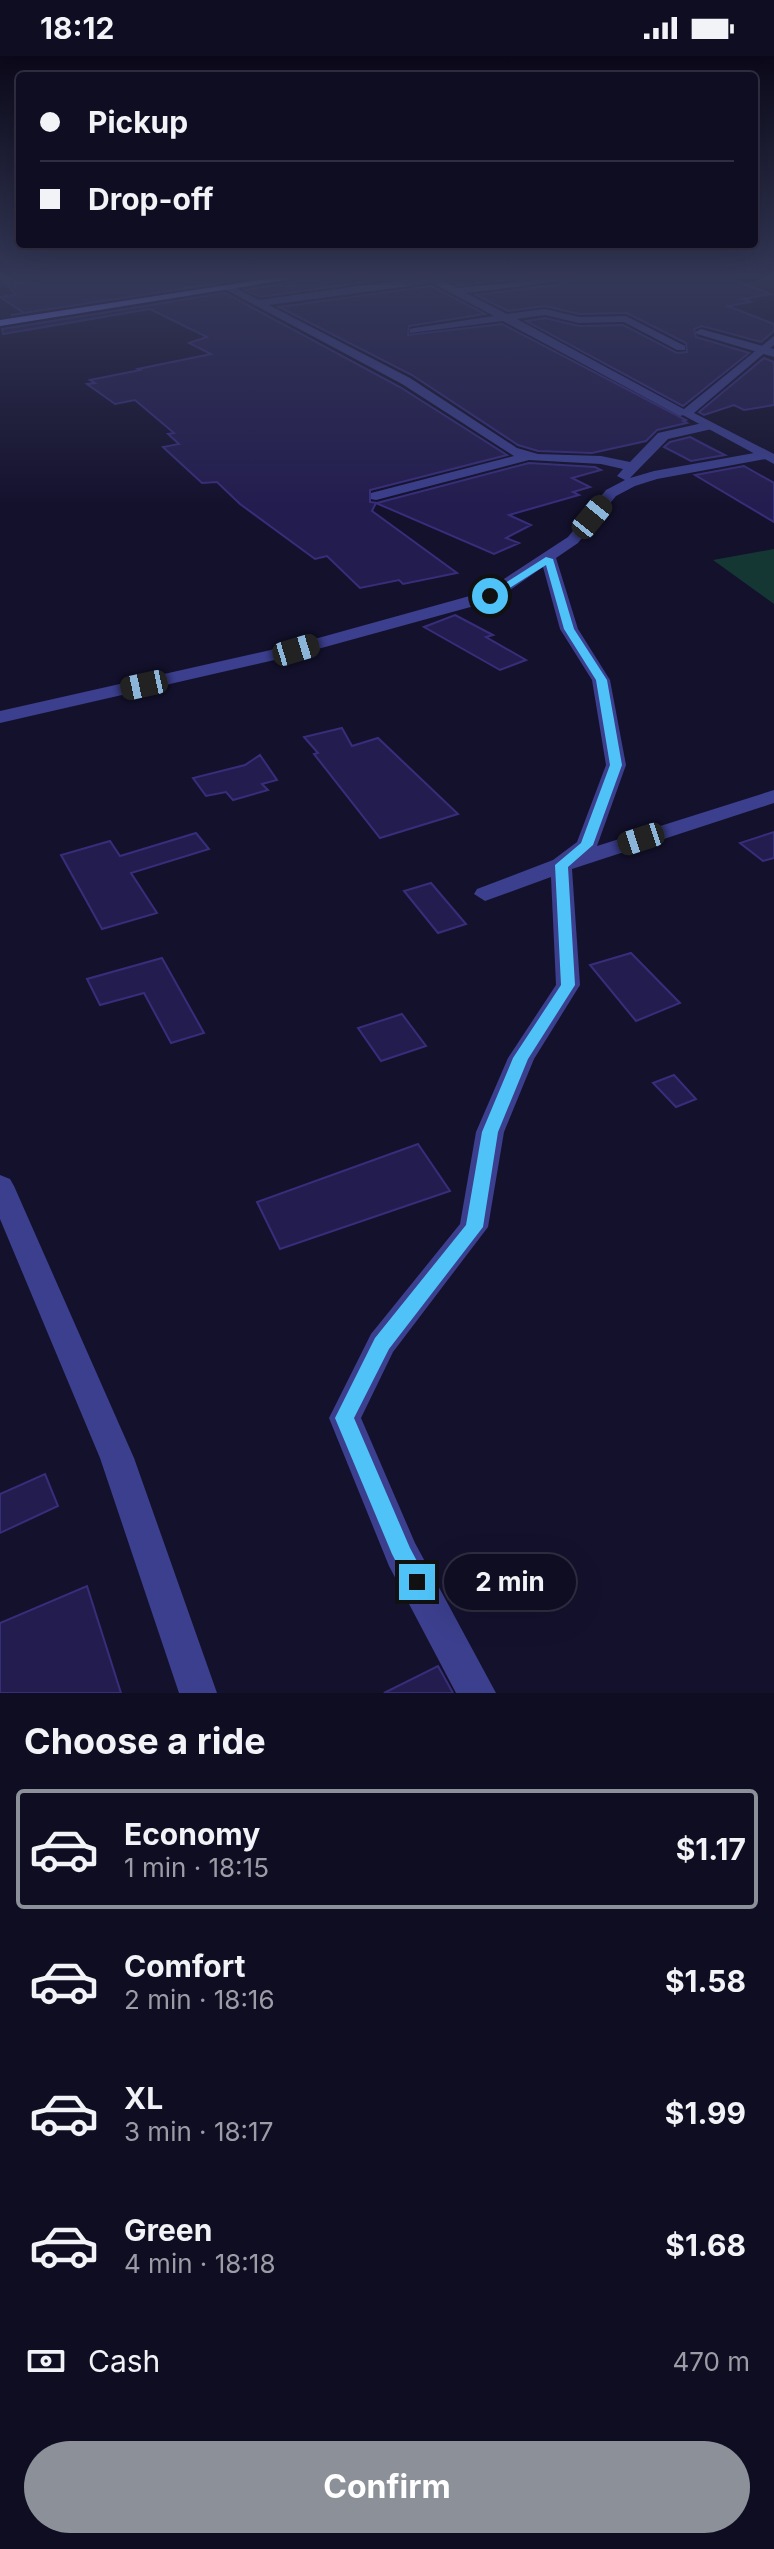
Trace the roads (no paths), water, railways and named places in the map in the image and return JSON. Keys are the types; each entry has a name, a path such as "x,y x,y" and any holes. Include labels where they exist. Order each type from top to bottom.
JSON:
{"street":[{"path":"354,353 406,381 512,451 559,460 601,460 631,466"},
{"path":"573,353 770,458"},
{"path":"685,413 763,353"},
{"path":"0,717 296,650 490,596 573,540 631,466 663,436 707,426"},
{"path":"376,496 529,456"},
{"path":"611,493 654,475 770,458"},
{"path":"549,559 569,629 601,680 616,765 587,845 561,865"},
{"path":"485,894 561,865 774,796"},
{"path":"477,1693 402,1554 345,1418 382,1343 474,1227 490,1132 521,1058 568,985 561,865"},
{"path":"0,1186 117,1458 198,1693"}]}
